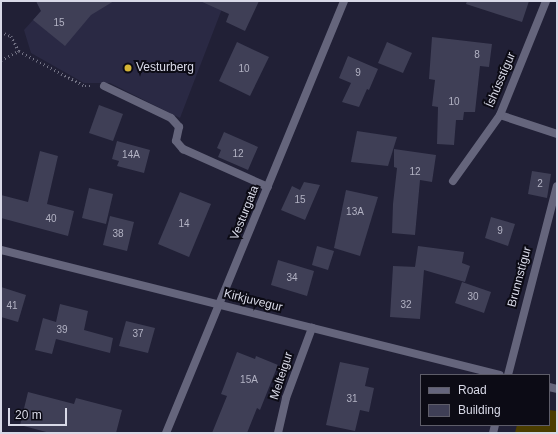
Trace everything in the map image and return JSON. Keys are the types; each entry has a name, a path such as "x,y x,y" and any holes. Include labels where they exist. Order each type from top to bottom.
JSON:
{"street":[{"name":"Vesturgata","path":"166,433 344,1"},
{"name":"Íshússtígur","path":"453,181 500,115 546,1"},
{"path":"104,86 171,118 179,127 176,141 183,148 268,187"},
{"path":"500,115 557,134"},
{"name":"Brunnstígur","path":"508,374 557,186"},
{"name":"Kirkjuvegur","path":"1,250 496,374"},
{"name":"Melteigur","path":"278,433 286,398 312,328"}],"path":[{"path":"1,32 11,36 19,51 84,86 104,86"},
{"path":"1,60 19,51"}],"shaded area":[{"name":"Vesturberg","path":"36,1 225,1 180,118 110,83 84,83 31,53 24,30 41,11"},
{"path":"550,410 557,411 557,433 515,433 517,426 550,426"}],"building":[{"path":"36,1 114,1 91,15 65,46 33,20 41,11"},
{"path":"200,1 259,1 245,31 226,22 229,14"},
{"path":"467,1 529,1 522,22 466,4"},
{"path":"432,37 492,44 489,67 480,66 475,112 464,112 463,120 456,120 454,145 437,144 438,107 432,106 435,80 429,79"},
{"path":"237,42 269,57 250,96 219,81"},
{"path":"387,42 412,53 403,73 378,63"},
{"path":"348,56 378,69 369,90 367,89 359,107 342,102 351,83 339,78"},
{"path":"99,105 123,114 113,141 89,133"},
{"path":"357,131 397,137 388,166 351,162"},
{"path":"224,132 258,147 248,170 218,157 221,150 217,148"},
{"path":"117,141 150,150 144,173 117,166 119,161 112,159"},
{"path":"394,149 436,155 432,182 420,180 415,235 392,233 393,204 397,168 394,167"},
{"path":"40,151 58,156 47,204 74,211 68,236 1,218 1,195 28,202"},
{"path":"532,171 551,174 547,198 528,194"},
{"path":"304,182 320,185 305,220 281,210 292,186 300,190"},
{"path":"89,188 113,194 106,224 82,218"},
{"path":"346,190 378,197 360,256 334,248"},
{"path":"180,192 211,204 189,257 158,244"},
{"path":"110,216 134,222 127,251 103,245"},
{"path":"491,217 515,224 508,246 485,238"},
{"path":"317,246 334,251 328,270 312,265"},
{"path":"418,246 464,252 462,263 470,266 465,282 424,270 420,319 390,317 393,266 415,267"},
{"path":"278,260 314,271 307,296 271,285"},
{"path":"462,282 491,292 484,313 455,303"},
{"path":"1,287 26,295 18,322 1,317"},
{"path":"60,304 88,311 84,330 113,338 110,353 56,339 52,354 35,350 43,318 56,322"},
{"path":"126,321 155,328 148,353 119,346"},
{"path":"237,352 255,359 256,356 278,365 260,410 257,408 247,433 212,433 227,396 221,394"},
{"path":"340,362 369,368 365,386 374,388 369,412 360,410 355,431 326,425"},
{"path":"28,392 74,404 76,398 122,410 116,433 50,433 20,425"}],"place":[{"name":"Vesturberg","path":"128,68"}]}
